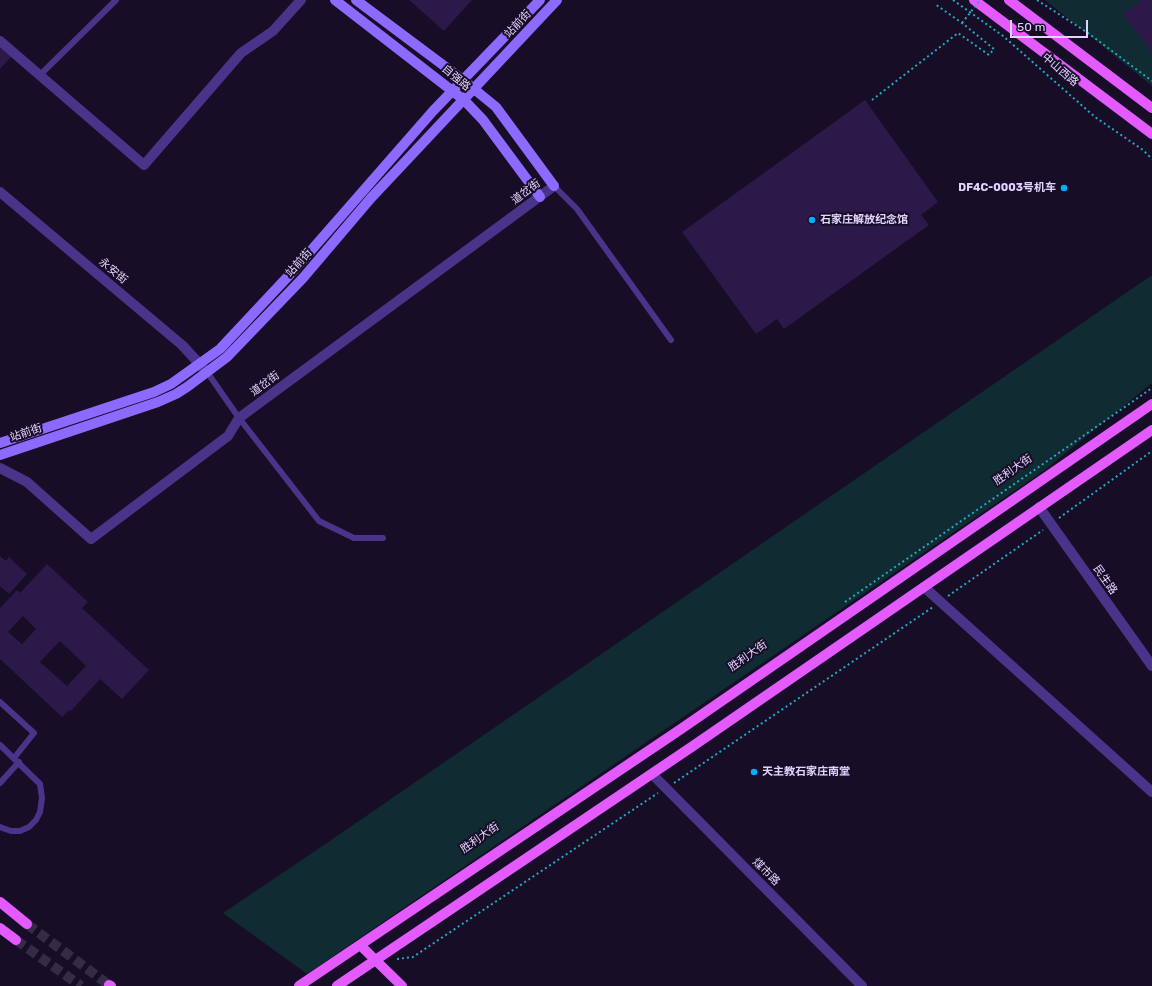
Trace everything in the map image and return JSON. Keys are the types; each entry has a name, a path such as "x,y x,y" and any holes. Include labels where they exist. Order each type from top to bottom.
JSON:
{"main road":[{"name":"自强路","path":"335,0 464,100 483,120 540,196"},
{"name":"自强路","path":"356,0 463,80 496,108 554,186"},
{"name":"站前街","path":"0,443 154,392 171,384 220,349 294,270 452,91 540,0"},
{"name":"站前街","path":"0,455 158,402 176,394 227,357 302,278 371,198 557,0"},
{"name":"中山西路","path":"974,0 1152,134"},
{"path":"1009,0 1152,108"},
{"name":"胜利大街","path":"299,986 688,725 1152,404"},
{"path":"337,986 652,774 1152,430"},
{"path":"0,902 28,924"},
{"path":"0,928 16,940"},
{"path":"360,945 402,986"}],"street":[{"path":"0,41 144,166 241,53 273,31 301,0"},
{"name":"道岔街","path":"0,468 26,482 91,538 228,436 239,418 554,186"},
{"name":"永安街","path":"0,192 173,338 207,372"},
{"name":"民生路","path":"1039,507 1152,666"},
{"path":"924,587 1152,792"},
{"name":"煤市路","path":"652,774 862,986"}],"lane":[{"path":"40,75 116,0"},
{"path":"554,186 577,209 671,340"},
{"path":"207,372 239,418 319,521 354,538 384,538"},
{"path":"0,702 34,732 0,783"},
{"path":"0,745 40,784 42,798 40,812 36,820 29,827 11,831 0,827"}],"path":[{"name":"中山西路","path":"952,0 1003,36 1095,117 1143,150 1152,159"},
{"path":"962,23 980,0"},
{"path":"1037,0 1088,34 1152,80"},
{"path":"872,100 958,33 989,55 994,49 962,23 935,4"},
{"name":"胜利大街","path":"841,605 1152,388"},
{"path":"375,960 414,957 940,602 1152,451"}],"green space":[{"path":"1045,0 1152,0 1152,86"},
{"path":"1152,275 1152,383 1045,470 307,974 223,913 324,845"}],"building":[{"path":"409,0 472,0 444,31"},
{"path":"1141,0 1152,0 1152,53 1123,14"},
{"path":"0,48 11,57 0,69"},
{"name":"石家庄解放纪念馆","path":"865,100 938,202 921,215 929,225 784,329 777,319 756,334 682,232"},
{"path":"0,556 6,561 9,557 27,574 9,594 0,586"},
{"path":"47,564 88,602 82,608 149,670 122,699 100,679 71,711 69,710 62,717 0,659 0,608 17,590 20,593","holes":["23,616 36,629 22,644 8,632","60,641 86,666 67,686 40,662"]}],"tunnel":[{"path":"27,924 109,985"},
{"path":"16,940 81,986"}],"place":[{"name":"DF4C-0003号机车","path":"1064,188"},
{"name":"石家庄解放纪念馆","path":"812,220"},
{"name":"天主教石家庄南堂","path":"754,772"}]}
